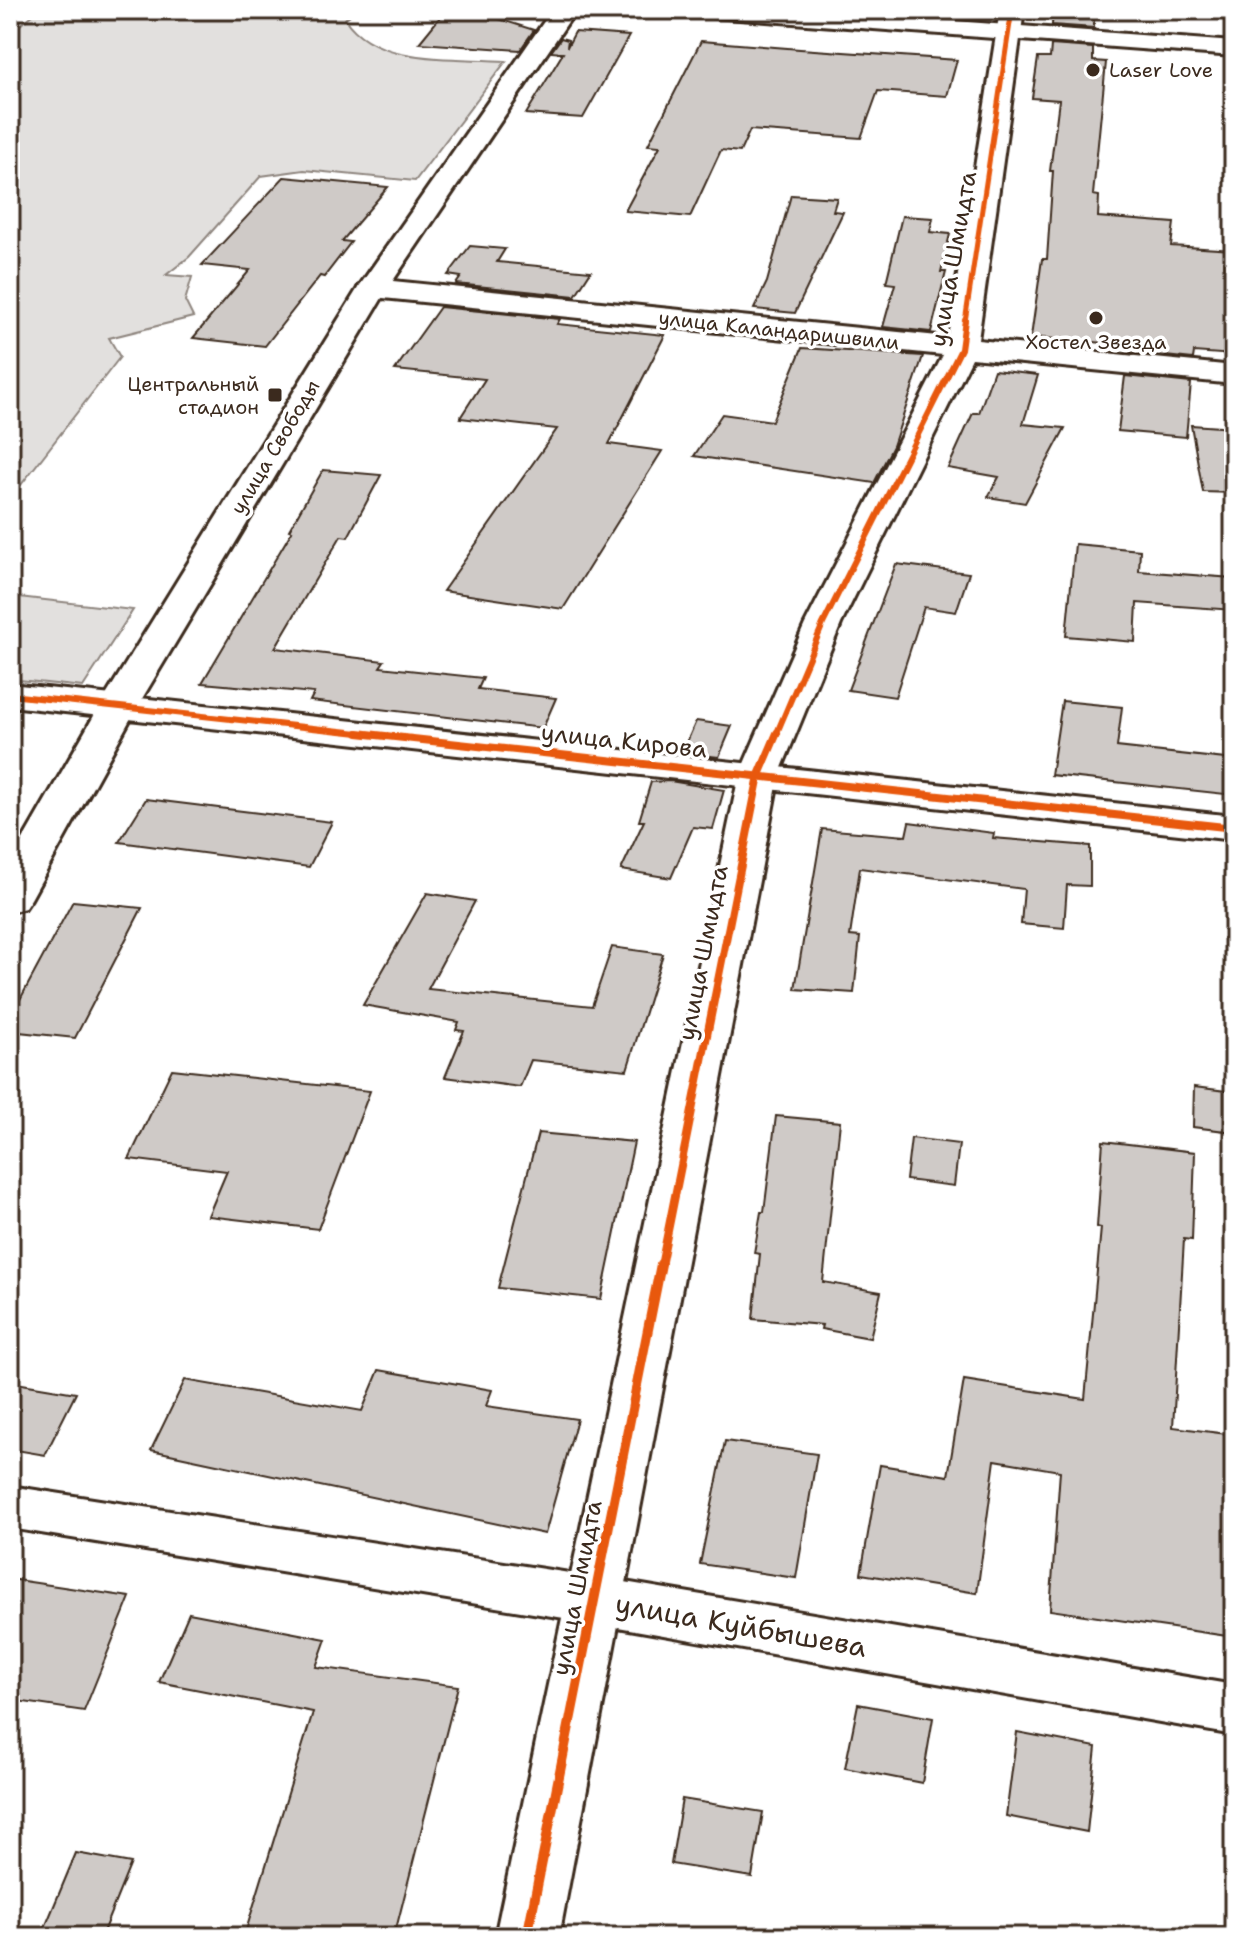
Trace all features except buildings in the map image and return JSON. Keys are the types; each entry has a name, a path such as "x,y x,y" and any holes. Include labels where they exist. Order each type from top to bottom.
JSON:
{"street":[{"name":"улица Свободы","path":"10,899 118,707 373,288 564,10"},
{"path":"713,10 1012,21 1234,49"},
{"name":"улица Шмидта","path":"527,1937 759,775 823,624 961,349 1012,21"},
{"name":"улица Каландаришвили","path":"373,288 1234,375"},
{"name":"улица Кирова","path":"10,695 1234,828"},
{"name":"улица Куйбышева","path":"10,1507 595,1600 1234,1710"}],"shaded area":[{"path":"39,10 356,10 345,19 359,34 376,45 396,52 506,61 415,181 304,170 261,176 189,257 166,275 192,277 185,301 193,317 109,338 120,357 10,499 10,33"},
{"path":"10,596 133,610 83,687 10,679"}],"cycle path":[{"path":"527,1937 759,775 823,624 961,349 1012,10"},
{"path":"10,695 1234,828"}],"place":[{"name":"Laser Love","path":"1093,70"},
{"name":"Хостел Звезда","path":"1096,318"},
{"name":"Центральный стадион","path":"275,395"}]}
